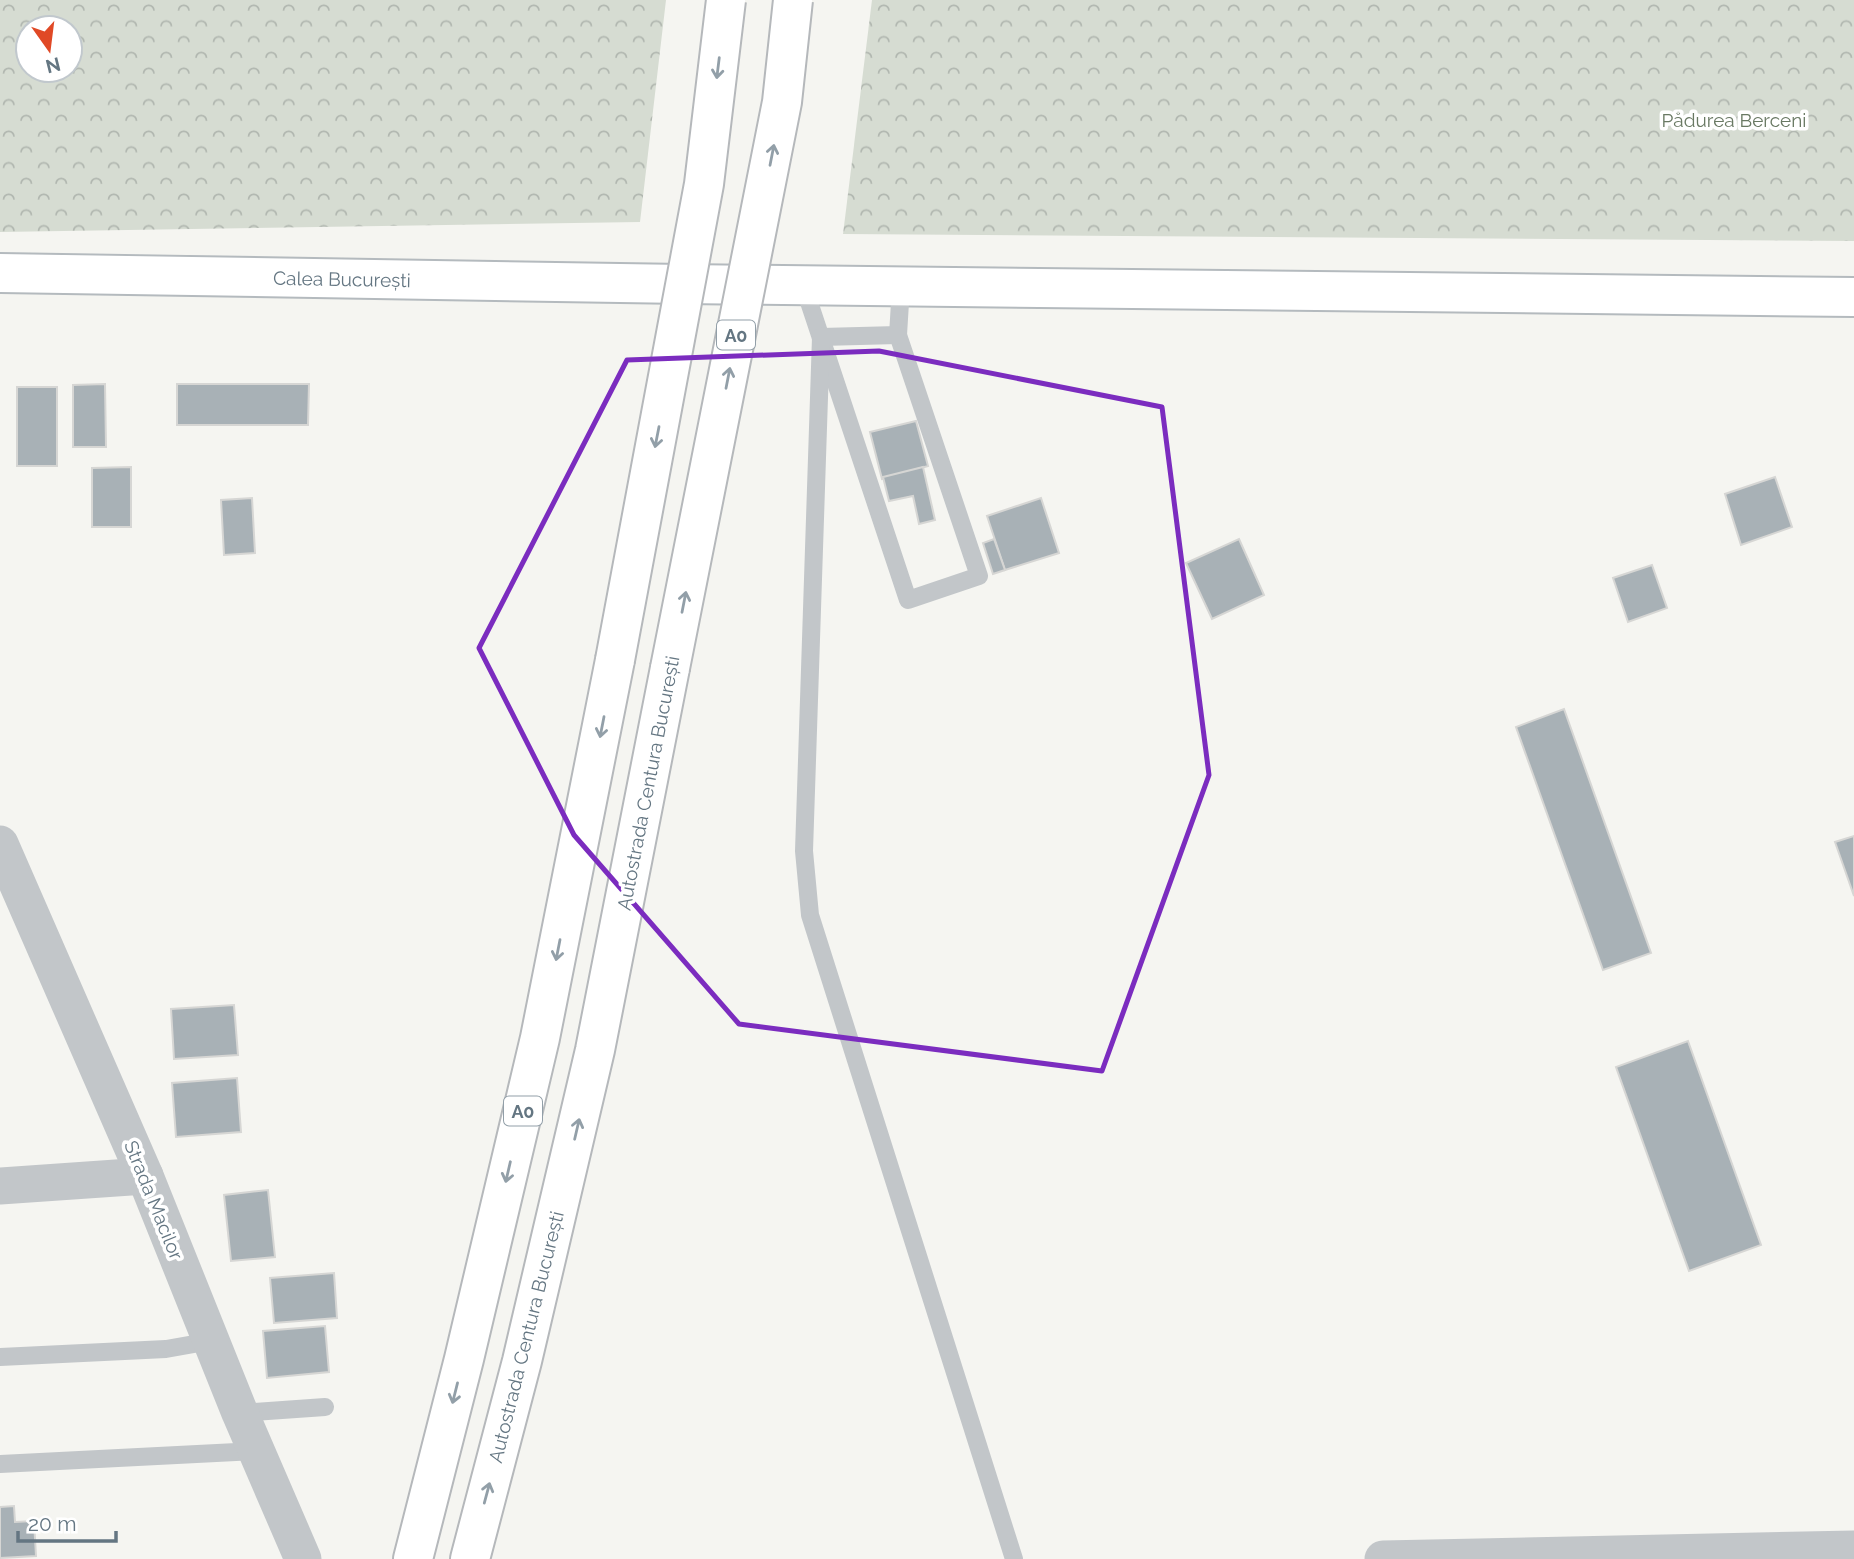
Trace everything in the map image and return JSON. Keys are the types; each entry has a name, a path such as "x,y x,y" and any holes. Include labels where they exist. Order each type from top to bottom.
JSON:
{"main road":[{"name":"A0","path":"413,1559 464,1359 540,1038 615,660 704,184 726,0"},
{"name":"Autostrada Centura București","path":"470,1559 522,1361 595,1050 782,102 793,0"},
{"name":"Calea București","path":"0,273 684,284 1854,297"}],"street":[{"name":"Strada Macilor","path":"0,844 145,1176 240,1413 303,1559"},
{"path":"0,1186 145,1176"},
{"path":"1383,1559 1854,1549"}],"lane":[{"path":"803,284 908,600 979,576 898,335 901,286"},
{"path":"821,337 898,335"},
{"path":"821,337 804,851 810,915 1014,1559"},
{"path":"0,1357 166,1349 211,1341"},
{"path":"240,1413 325,1407"},
{"path":"0,1464 257,1451"}],"highlighted area":[{"path":"879,351 1162,407 1209,775 1102,1071 739,1024 574,835 479,648 627,360"}],"green space":[{"path":"0,0 666,0 640,222 0,232"},
{"name":"Pădurea Berceni","path":"872,0 1854,0 1854,241 843,234"}],"building":[{"path":"105,384 106,447 73,447 73,385"},
{"path":"177,384 309,384 308,425 177,425"},
{"path":"17,387 57,387 57,466 17,466"},
{"path":"916,421 928,466 882,479 870,432"},
{"path":"131,467 131,527 92,527 92,468"},
{"path":"923,467 935,520 919,524 913,496 889,501 883,477"},
{"path":"1775,477 1792,527 1741,545 1725,494"},
{"path":"252,498 255,553 224,555 221,500"},
{"path":"1041,498 1059,553 1005,570 987,516"},
{"path":"994,539 1005,570 993,574 983,543"},
{"path":"1239,539 1264,595 1212,619 1186,563"},
{"path":"1652,565 1667,608 1628,622 1613,578"},
{"path":"1564,709 1651,953 1603,970 1516,727"},
{"path":"1854,836 1854,896 1835,842"},
{"path":"234,1005 238,1055 174,1059 171,1009"},
{"path":"1688,1041 1761,1245 1689,1271 1616,1067"},
{"path":"237,1078 241,1132 176,1137 172,1083"},
{"path":"268,1190 275,1257 231,1261 224,1195"},
{"path":"334,1273 337,1318 274,1323 270,1278"},
{"path":"325,1326 329,1372 267,1378 263,1331"},
{"path":"14,1506 15,1522 34,1521 36,1556 0,1558 0,1507"}]}
